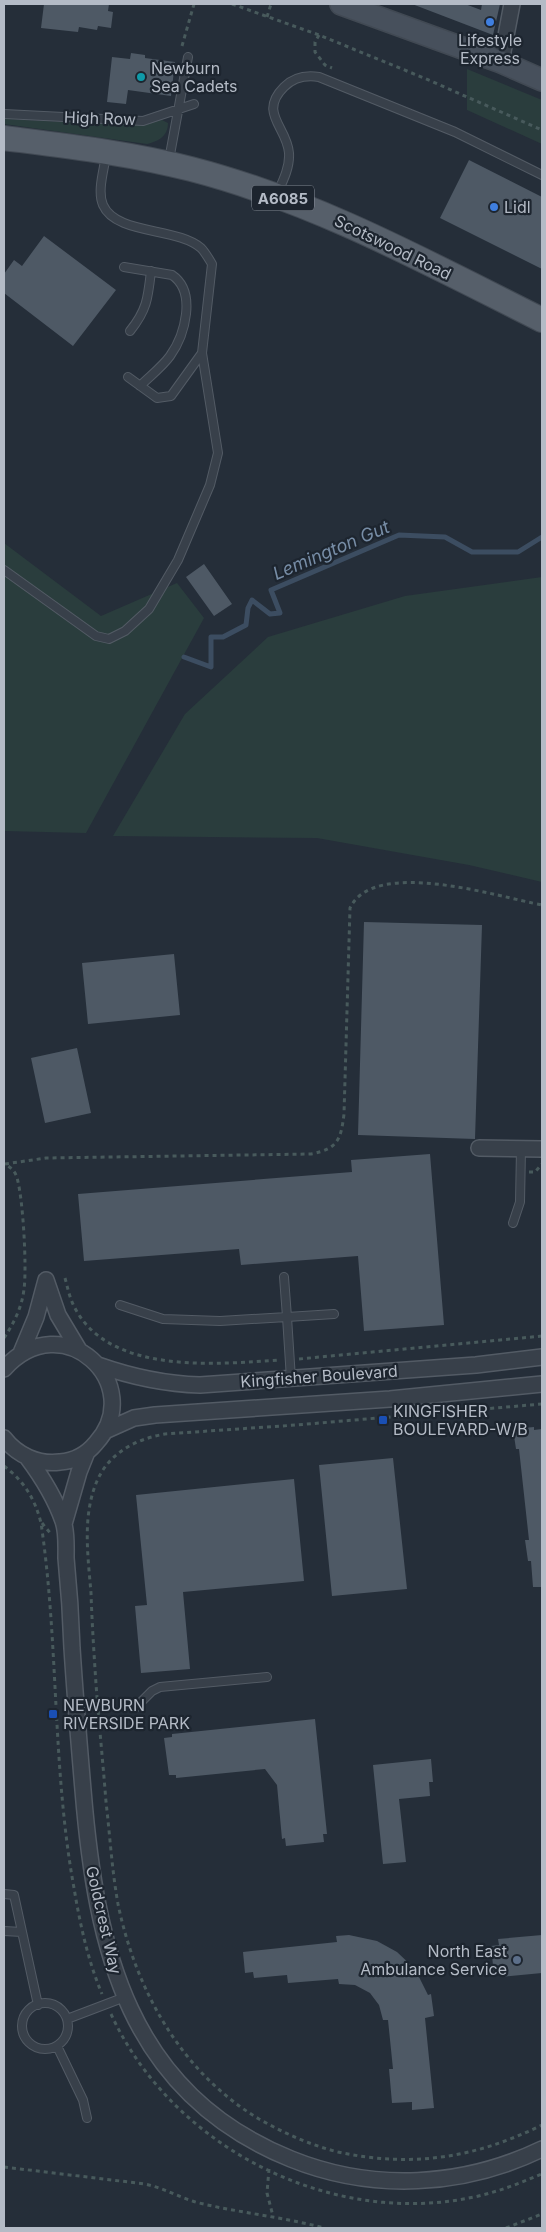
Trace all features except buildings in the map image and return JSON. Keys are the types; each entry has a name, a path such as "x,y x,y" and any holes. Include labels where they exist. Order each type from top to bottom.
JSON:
{"main road":[{"name":"Scotswood Road","path":"4,138 106,151 169,163 277,196 386,242 542,320"}],"street":[{"path":"340,4 383,11 542,80"},
{"path":"501,62 512,4"},
{"path":"479,1148 542,1149"},
{"path":"21,1353 36,1317 46,1280 58,1315 79,1350"},
{"path":"4,1369 21,1353 44,1345 68,1346 79,1350 98,1365 106,1377 111,1397 110,1418 105,1431 87,1452 64,1524"},
{"name":"Kingfisher Boulevard","path":"98,1365 132,1377 178,1384 291,1379 476,1365 542,1357"},
{"name":"Kingfisher Boulevard","path":"105,1431 134,1418 154,1415 390,1399 542,1384"},
{"path":"4,1439 27,1457 49,1490 64,1524"},
{"path":"27,1457 44,1462 63,1462 87,1452"},
{"name":"Goldcrest Way","path":"64,1524 77,1719 90,1865 105,1942 125,1997 148,2042 186,2090 227,2125 272,2151 326,2171 384,2181 442,2180 495,2168 542,2149"}],"lane":[{"path":"169,163 188,57"},
{"path":"277,196 288,167 289,152 272,112 274,102 279,92 287,84 301,77 310,76 455,132 542,175"},
{"name":"High Row","path":"4,114 143,121 194,104"},
{"path":"4,570 96,636 109,639 125,631 148,609 178,560 210,485 218,453 202,353 212,264 201,248 188,241 172,235 126,224 113,217 103,206 101,190 106,151"},
{"path":"124,267 172,275 178,280 187,296 182,326 173,351 140,386"},
{"path":"130,331 142,316 146,306 151,271"},
{"path":"128,377 157,398 171,396 202,353"},
{"path":"513,1223 520,1202 521,1149"},
{"path":"284,1277 291,1379"},
{"path":"120,1305 163,1319 220,1321 334,1314"},
{"path":"135,1708 152,1691 160,1687 267,1677"},
{"path":"4,1894 14,1895 38,2005"},
{"path":"4,1931 22,1932"},
{"path":"67,2019 125,1997"},
{"path":"38,2005 55,2005 67,2019 66,2035 57,2046 42,2049 32,2045 23,2032 24,2016 29,2010 38,2005"},
{"path":"57,2046 83,2100 86,2118"}],"path":[{"path":"182,46 194,4"},
{"path":"232,4 319,35 424,78 542,130"},
{"path":"267,17 271,4"},
{"path":"319,35 315,42 315,52 325,65 334,69"},
{"path":"4,1164 46,1158 311,1154 325,1152 336,1144 342,1132 350,908 353,902 371,888 408,882 430,883 542,905"},
{"path":"4,1164 14,1171 18,1181 23,1226 25,1282 18,1312 4,1338"},
{"path":"65,1278 75,1309 80,1317 101,1338 114,1345 152,1358 210,1364 289,1359 542,1336"},
{"path":"542,1404 443,1414 184,1433 149,1438 121,1451 108,1463 99,1476 91,1498 87,1539 99,1717 112,1860 118,1904 135,1960 154,2005 166,2029 183,2052 221,2092 250,2114 304,2142 346,2153 385,2160 442,2158 498,2144 542,2125"},
{"path":"4,1466 18,1477 29,1491 41,1523 67,1848 81,1925 96,1981 126,2043 140,2065 172,2102 192,2121 230,2149 269,2170 309,2188 356,2199 408,2203 434,2202 473,2198 497,2192 542,2174"},
{"path":"272,2151 267,2193 274,2216"},
{"path":"4,2167 145,2184 160,2187 196,2202 228,2210 274,2216 324,2228"},
{"path":"506,2228 542,2214"}],"shaded area":[{"path":"467,69 542,100 542,144 467,110"},
{"path":"4,119 126,125 143,125 162,120 168,123 168,128 165,135 147,144 4,124"},
{"path":"4,543 101,616 177,583 204,618 86,833 4,831"},
{"path":"542,577 542,882 469,865 317,838 113,836 185,714 268,637 405,596"}],"waterway":[{"name":"Lemington Gut","path":"184,657 211,667 211,637 223,637 246,625 248,608 252,600 270,614 280,613 271,590 399,535 445,537 472,552 518,552 542,537"}],"place":[{"name":"Lifestyle Express","path":"490,22"},
{"name":"Newburn Sea Cadets","path":"141,77"},
{"name":"Lidl","path":"494,207"},
{"name":"KINGFISHER BOULEVARD-W/B","path":"383,1420"},
{"name":"NEWBURN RIVERSIDE PARK","path":"53,1714"},
{"name":"North East Ambulance Service","path":"517,1960"}]}
